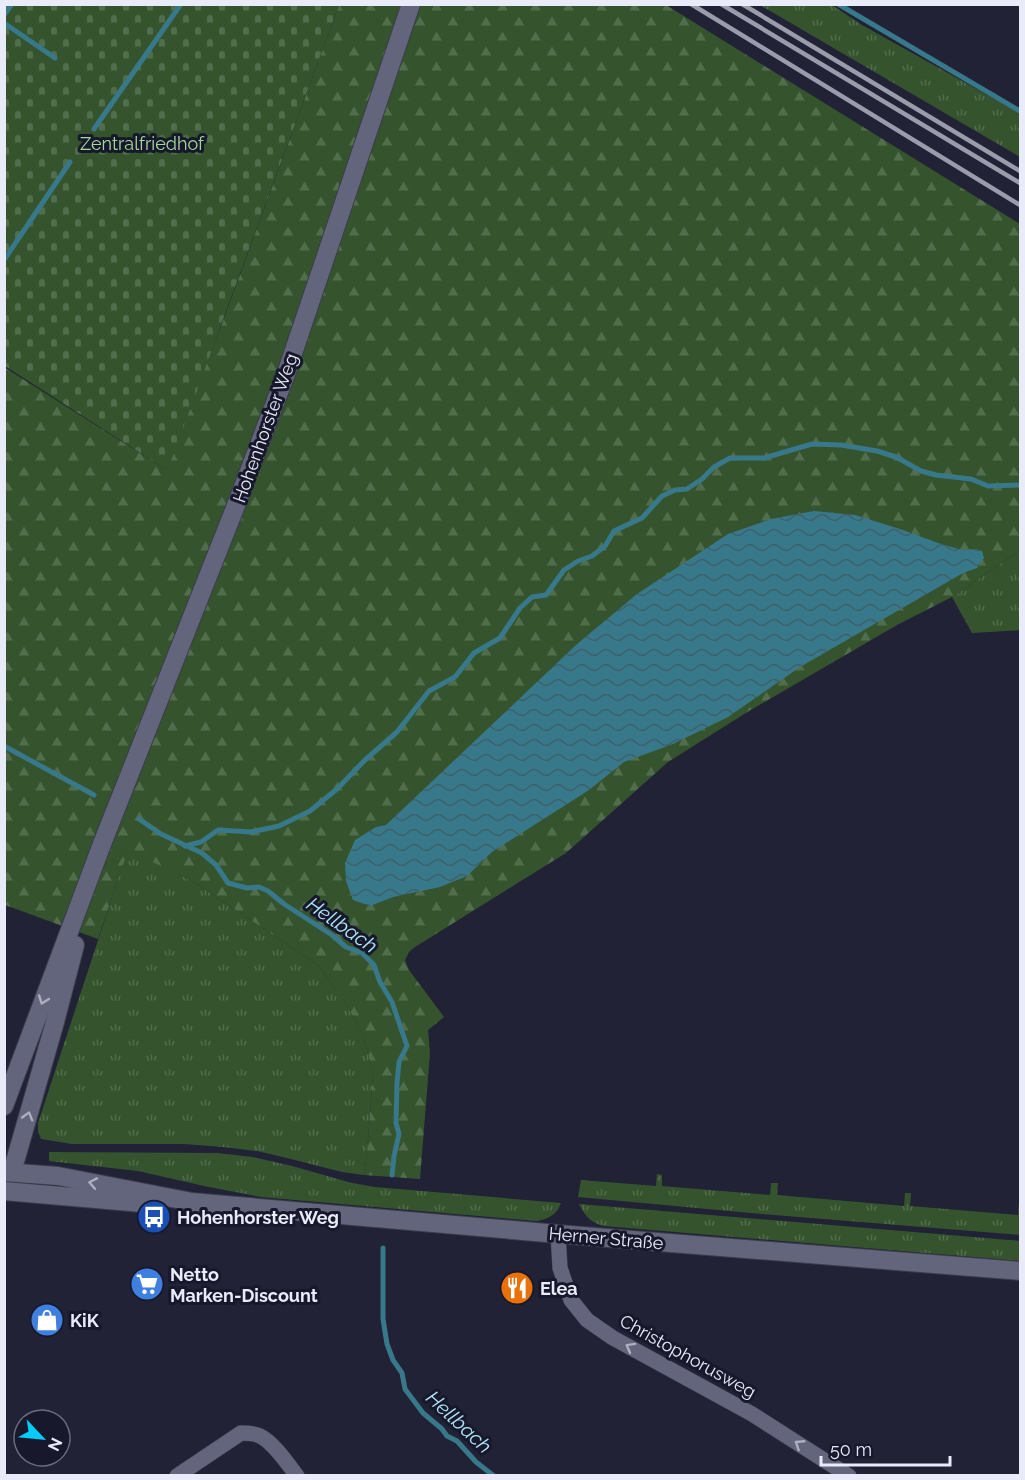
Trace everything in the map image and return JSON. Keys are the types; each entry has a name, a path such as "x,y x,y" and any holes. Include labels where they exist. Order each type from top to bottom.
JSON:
{"street":[{"name":"Hohenhorster Weg","path":"4,1106 102,844 240,497 286,374 411,4"},
{"name":"Hohenhorster Weg","path":"4,1191 55,1022 72,953 101,869 102,844"},
{"name":"Herner Straße","path":"8,1172 58,1176 192,1202 1020,1271"},
{"name":"Herner Straße","path":"4,1191 158,1204 192,1202"},
{"name":"Christophorusweg","path":"558,1234 560,1268 571,1299 587,1320 613,1338 752,1414 849,1476"},
{"path":"177,1476 241,1433 263,1437 297,1476"}],"green space":[{"name":"Zentralfriedhof","path":"4,5 339,5 171,461 165,469 5,366"},
{"path":"339,5 666,5 1020,224 1020,550 952,597 897,625 749,711 668,762 566,853 409,952 405,960 409,970 444,1017 428,1030 430,1053 420,1179 364,1175 373,1074 363,1034 319,966 194,882 128,850 98,939 5,905 4,367 165,469 223,321"},
{"path":"760,5 832,5 862,25 1020,113 1020,157"},
{"path":"1020,550 1020,630 972,633 952,597"},
{"path":"128,849 194,882 319,966 363,1034 373,1074 364,1175 342,1172 257,1151 223,1147 184,1144 72,1144 41,1139 38,1123"},
{"path":"49,1152 217,1153 253,1157 375,1187 561,1203 552,1215 537,1221 261,1197 138,1171 49,1161"},
{"path":"657,1174 662,1175 662,1186 770,1195 771,1183 778,1183 777,1195 904,1206 905,1193 911,1193 910,1206 1018,1215 1020,1202 1020,1235 578,1197 581,1180 656,1186"},
{"path":"579,1204 1020,1241 1020,1261 604,1226 589,1218"}],"water":[{"path":"814,511 855,515 962,550 982,551 984,558 977,568 963,573 800,667 728,717 673,744 624,762 589,790 492,852 467,876 440,887 393,897 370,906 353,900 346,881 345,863 355,840 376,827 386,825 576,645 637,594 728,534 771,519"}],"waterway":[{"path":"4,15 12,4"},
{"path":"94,129 181,4"},
{"path":"838,4 1020,111"},
{"path":"4,23 55,58"},
{"path":"4,260 70,162"},
{"path":"185,846 201,842 218,830 251,832 279,826 310,811 337,789 397,732 429,691 455,677 474,653 500,638 520,608 532,597 546,595 564,570 592,556 605,546 614,531 642,518 662,496 675,490 687,489 714,467 730,458 764,458 812,444 841,445 877,451 896,457 921,471 936,475 971,479 988,486 1020,485"},
{"name":"Hellbach","path":"4,746 94,795"},
{"name":"Hellbach","path":"139,819 161,834 202,853 216,865 228,883 247,888 259,887 268,891 346,947 362,953 374,965 380,982 392,1002 407,1046 399,1062 396,1123 399,1134 392,1175"},
{"name":"Hellbach","path":"383,1248 383,1319 387,1344 393,1360 402,1373 405,1389 423,1413 494,1476"}],"railway":[{"path":"691,4 1020,205"},
{"path":"721,4 1020,183"},
{"path":"742,4 1020,171"}],"place":[{"name":"Hohenhorster Weg","path":"154,1217"},
{"name":"Netto Marken-Discount","path":"147,1284"},
{"name":"Elea","path":"517,1288"},
{"name":"KiK","path":"47,1320"}]}
